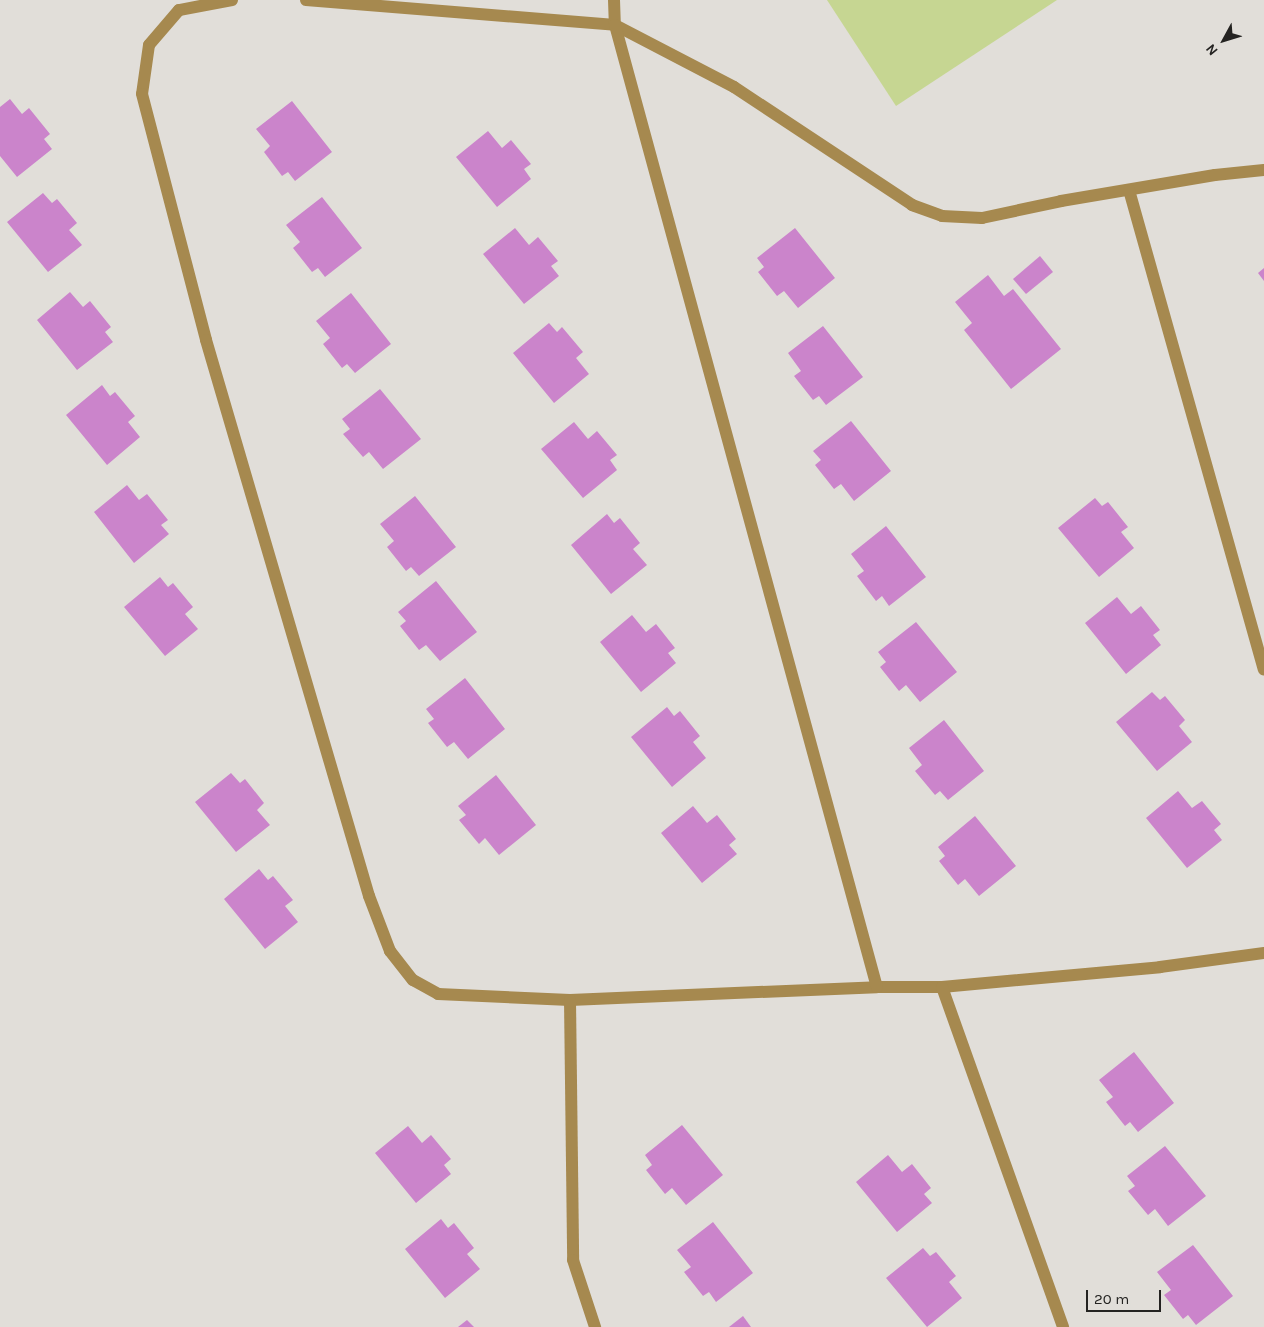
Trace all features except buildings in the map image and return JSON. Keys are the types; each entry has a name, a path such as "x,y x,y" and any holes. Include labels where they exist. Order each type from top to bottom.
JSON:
{"street":[{"path":"232,0 179,10 149,45 142,94 206,340 370,896 390,951 413,980 438,994 570,1000 876,987 942,987 1160,967 1264,953"},
{"path":"306,0 615,25 734,87 912,206 942,216 982,218 1215,175 1264,170"},
{"path":"614,0 615,25 876,987"},
{"path":"1129,190 1264,669"},
{"path":"942,987 1063,1327"},
{"path":"570,1000 573,1260 595,1327"}],"green space":[{"path":"827,0 1057,0 896,106"}]}
